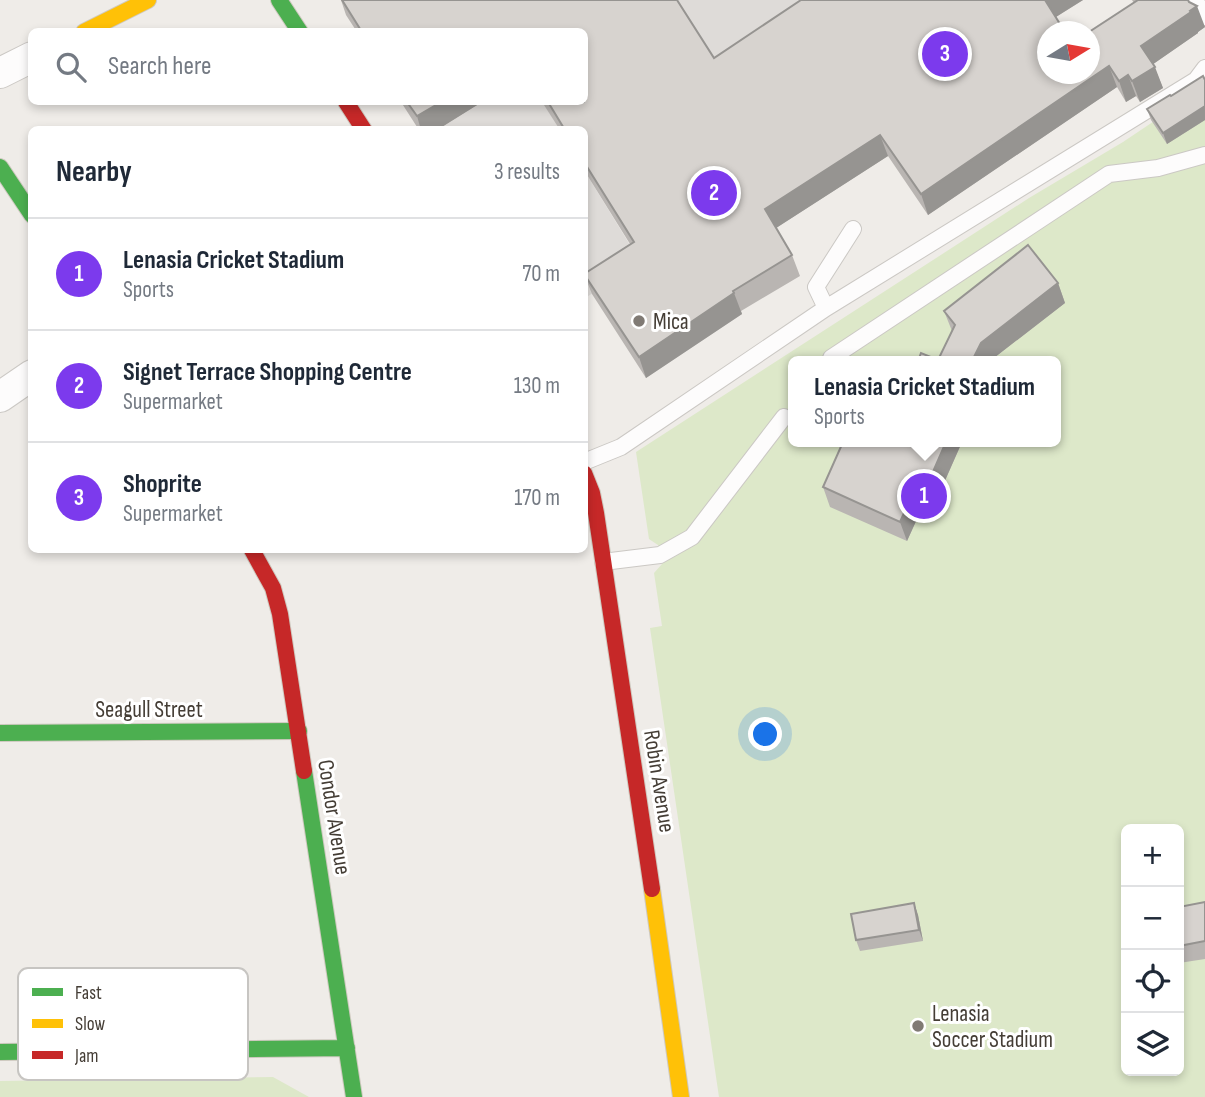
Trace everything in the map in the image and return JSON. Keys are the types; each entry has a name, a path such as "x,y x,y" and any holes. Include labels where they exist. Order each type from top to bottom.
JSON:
{"street":[{"path":"92,28 148,0"},
{"path":"279,0 297,28"},
{"path":"0,73 28,59"},
{"path":"348,105 361,126"},
{"path":"0,167 28,209"},
{"path":"0,397 28,378"},
{"name":"Robin Avenue","path":"588,484 596,513 681,1097"},
{"name":"Condor Avenue","path":"254,553 273,588 280,614 354,1097"},
{"name":"Seagull Street","path":"0,733 299,731"},
{"path":"248,1049 347,1048"},
{"path":"0,1052 18,1052"}],"lane":[{"path":"1195,0 1205,17"},
{"path":"588,460 621,447 826,308 1196,80 1205,68"},
{"path":"834,356 1109,174 1158,168 1205,155"},
{"path":"826,308 816,287 853,229"},
{"path":"603,562 660,555 692,537 784,417"}],"green space":[{"path":"1205,87 1205,1097 719,1097 650,628 662,626 654,573 662,564 658,545 649,539 636,452"},
{"path":"248,1077 273,1077 309,1097 0,1097 0,1081 248,1080"}],"shaded area":[{"path":"670,0 841,0 722,79"},
{"path":"477,105 544,105 558,126 443,126"},
{"path":"588,177 641,263 588,296"}],"building":[{"path":"342,0 677,0 714,58 801,0 1045,0 1058,21 1037,21 1037,84 1083,84 921,194 880,135 765,209 792,255 733,291 734,293 639,357 588,280 588,271 634,242 588,168 588,126 563,126 550,105 588,105 588,28 360,28"},
{"path":"1138,0 1188,0 1197,6 1141,46 1155,67 1132,81 1128,75 1119,81 1109,66 1100,72 1100,25"},
{"path":"1203,76 1205,106 1163,133 1147,109"},
{"path":"409,105 436,105 417,116"},
{"path":"1028,245 1058,283 981,343 974,356 940,356 955,325 944,311"},
{"path":"841,447 944,447 929,481 920,477 900,522 823,487"},
{"path":"1205,902 1205,941 1184,945 1184,906"},
{"path":"914,903 919,930 856,940 851,914"}],"traffic: fast":[{"path":"279,0 297,28"},
{"path":"0,167 28,209"},
{"path":"0,733 299,731"},
{"path":"304,771 354,1097"},
{"path":"248,1049 347,1048"},
{"path":"0,1052 18,1052"}],"traffic: slow":[{"path":"92,28 148,0"},
{"path":"652,889 681,1097"}],"traffic: jam":[{"path":"348,105 361,126"},
{"path":"588,483 596,513 652,889"},
{"path":"254,553 273,588 280,614 304,771"}],"place":[{"name":"Shoprite","path":"945,54"},
{"name":"Signet Terrace Shopping Centre","path":"714,193"},
{"name":"Mica","path":"639,321"},
{"name":"Lenasia Cricket Stadium","path":"924,496"},
{"name":"Lenasia Soccer Stadium","path":"918,1026"}]}
